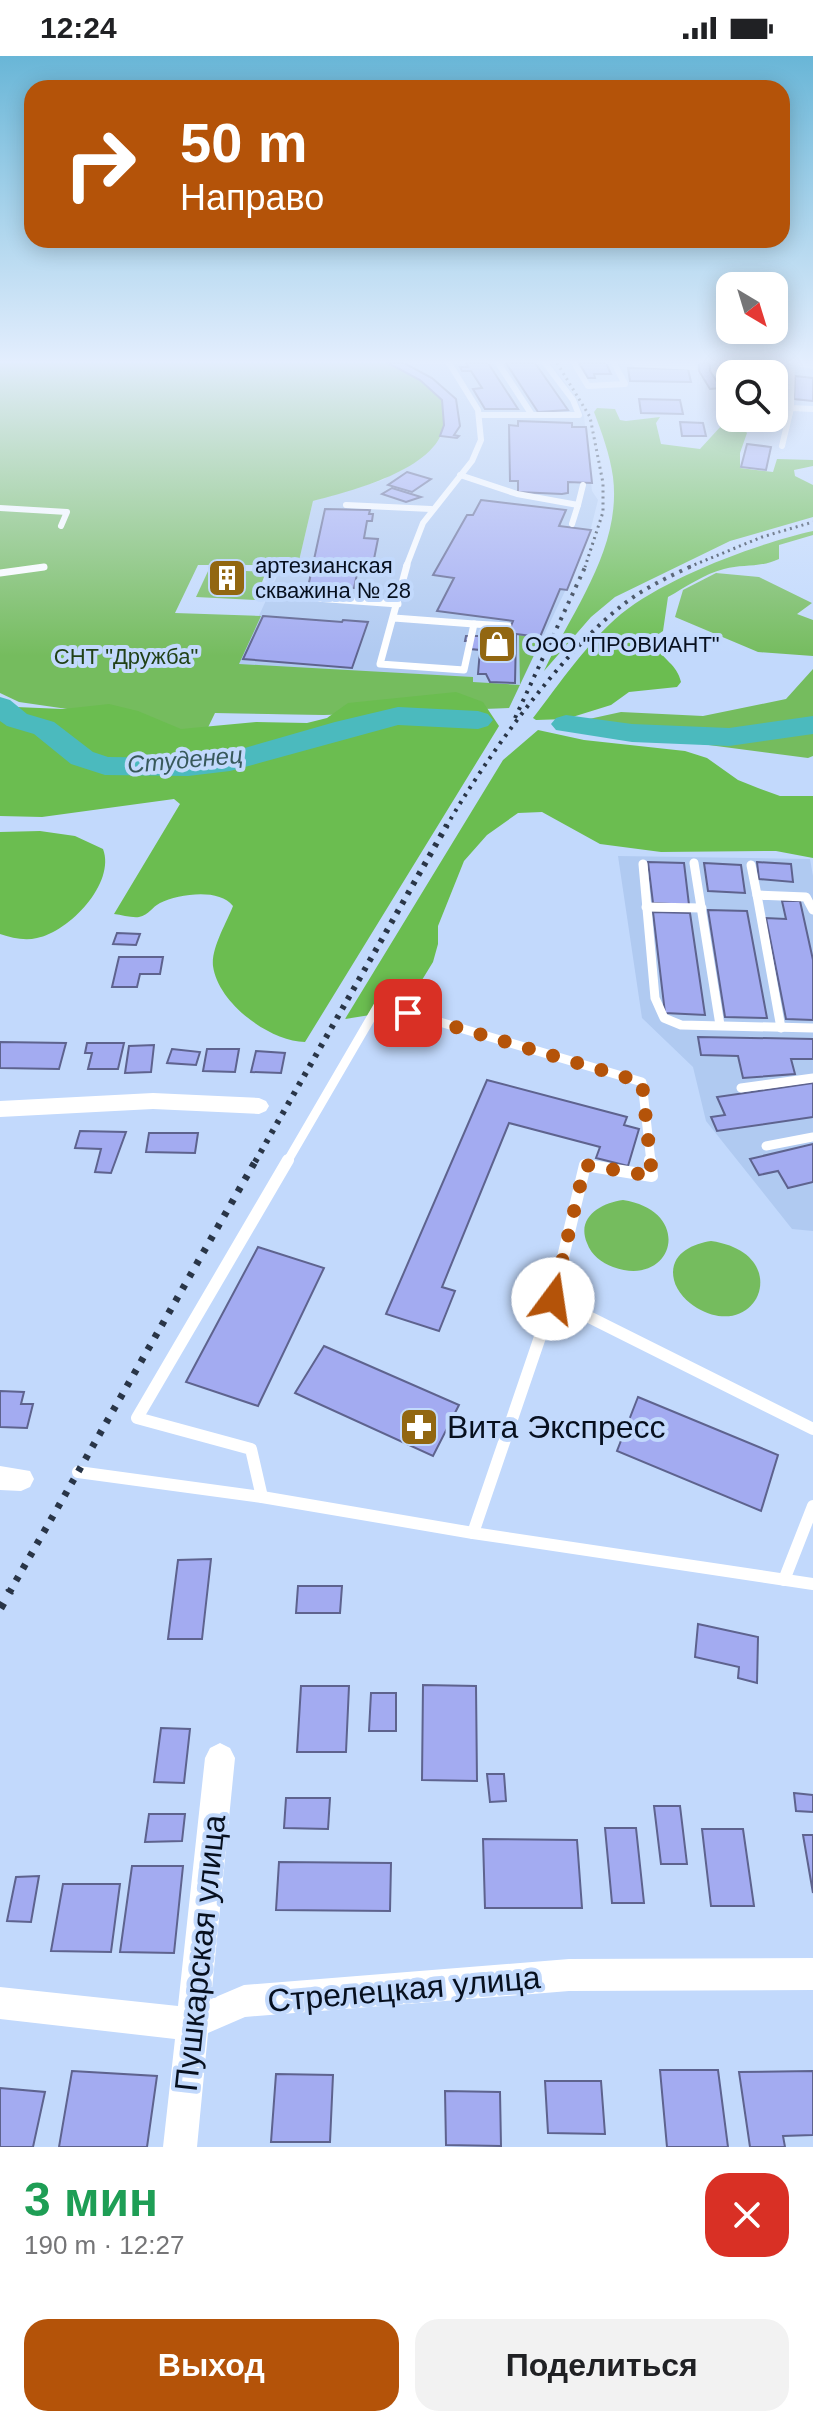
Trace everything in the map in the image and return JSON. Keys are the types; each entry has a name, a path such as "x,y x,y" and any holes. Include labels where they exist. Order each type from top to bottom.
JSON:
{"street":[{"path":"0,1109 153,1101 259,1106"},
{"name":"Пушкарская улица","path":"180,2147 220,1758"},
{"name":"Стрелецкая улица","path":"0,2003 191,2024 244,2001 569,1975 813,1974"}],"lane":[{"path":"473,461 431,509 412,547 380,664 464,670 474,624"},
{"path":"460,475 517,494 578,505"},
{"path":"572,524 583,485"},
{"path":"346,505 431,509"},
{"path":"0,508 67,512 61,526"},
{"path":"0,573 44,567"},
{"path":"302,597 398,604"},
{"path":"394,618 508,626"},
{"path":"694,863 720,1025"},
{"path":"643,864 655,998 661,1014 681,1025 813,1028"},
{"path":"751,865 781,1028"},
{"path":"757,895 806,897 813,910"},
{"path":"646,907 702,908"},
{"path":"262,1497 251,1449 137,1418 379,1004 642,1082 652,1176 585,1165 553,1299 473,1533"},
{"path":"741,1088 813,1078"},
{"path":"766,1146 813,1137"},
{"path":"553,1299 813,1429"},
{"path":"78,1472 262,1497 473,1533 813,1584"},
{"path":"784,1580 813,1506"}],"shaded area":[{"path":"409,461 589,461 592,491 598,500 591,528 566,589 509,708 324,715 215,713 282,565 298,565 313,501 383,480"},
{"path":"618,856 810,859 813,876 813,1231 792,1229 706,1121 693,1067 642,1018"}],"green space":[{"name":"СНТ \"Дружба\"","path":"0,461 417,461 390,476 313,501 298,565 198,565 175,613 261,616 239,664 473,677 473,682 520,685 509,708 324,715 215,713 199,746 95,713 19,702 0,693"},
{"path":"610,461 740,461 740,468 773,472 777,461 813,461 813,466 794,470 795,476 813,485 813,517 730,541 615,597 591,617 544,671 603,554 614,503"},
{"path":"813,531 813,535 779,545 779,559 717,571 668,597 663,631 657,635 655,645 679,676 681,682 677,687 629,692 611,705 566,719 533,718 597,638 640,600 713,564 765,544"},
{"path":"209,569 266,572 255,600 196,597"},
{"path":"716,573 759,577 812,603 797,614 813,620 813,656 758,652 675,617 683,590"},
{"path":"519,635 542,638 520,685"},
{"path":"813,669 813,756 808,758 701,744 616,739 566,724 621,712 703,716 786,699"},
{"path":"456,692 483,702 499,726 305,1042 276,1035 261,1027 247,1018 224,993 217,980 213,959 233,906 227,900 209,895 188,895 160,903 139,917 114,914 180,804 174,799 42,817 0,816 0,700 16,707 63,709 109,704 138,711 181,729 256,722 307,723 327,718 348,703"},
{"path":"538,730 584,740 685,751 707,758 738,780 780,796 813,796 813,858 776,851 661,852 600,844 542,812 518,813 487,835 464,861 438,926 438,944 433,962 411,998 389,1012 345,1019 503,760"},
{"path":"40,831 75,836 103,849 103,876 87,904 50,934 28,939 0,934 0,832"},
{"path":"623,1200 646,1207 660,1218 668,1232 668,1246 662,1258 650,1267 634,1271 613,1267 597,1258 587,1243 585,1226 593,1213 607,1204"},
{"path":"711,1241 737,1249 753,1262 760,1277 759,1292 751,1306 737,1314 719,1316 697,1308 675,1284 673,1271 678,1257 689,1248"}],"building":[{"path":"510,461 590,461 592,483 568,482 568,493 518,492 518,481 510,481"},
{"path":"743,461 768,461 766,470 741,467"},
{"path":"407,472 431,479 412,492 388,485"},
{"path":"392,488 421,497 406,502 382,494"},
{"path":"481,500 566,510 559,526 591,530 567,590 560,589 540,637 508,633 513,621 437,611 454,578 433,575 467,515 473,515"},
{"path":"325,509 370,510 369,514 373,514 372,521 367,521 364,538 378,539 371,574 357,574 354,588 308,587"},
{"path":"263,616 368,622 352,668 243,659"},
{"path":"490,632 516,635 515,683 490,682 486,674 478,674 480,650 470,649 471,641 465,641 466,636"},
{"path":"648,862 684,863 689,905 653,903"},
{"path":"757,862 791,864 793,882 759,879"},
{"path":"704,863 741,865 745,893 708,891"},
{"path":"782,901 800,901 813,960 813,1020 786,1019 766,918 786,919"},
{"path":"708,910 747,911 767,1018 725,1017"},
{"path":"653,912 690,913 705,1015 665,1013"},
{"path":"117,933 140,934 136,945 113,944"},
{"path":"119,957 163,957 160,974 140,974 137,987 112,987"},
{"path":"698,1037 813,1039 813,1059 791,1059 795,1074 743,1078 738,1056 701,1055"},
{"path":"0,1042 66,1043 59,1069 0,1068"},
{"path":"87,1043 124,1043 118,1069 88,1069 92,1053 85,1053"},
{"path":"154,1045 151,1072 125,1073 129,1046"},
{"path":"172,1049 200,1052 196,1065 167,1063"},
{"path":"207,1049 239,1049 235,1072 203,1071"},
{"path":"256,1051 285,1053 281,1073 251,1072"},
{"path":"487,1080 627,1117 624,1125 639,1129 628,1166 596,1158 600,1147 509,1123 442,1287 455,1291 439,1331 386,1314"},
{"path":"813,1083 813,1117 717,1131 711,1117 725,1115 717,1097"},
{"path":"80,1131 126,1132 111,1173 95,1172 101,1149 75,1148"},
{"path":"149,1133 198,1133 195,1153 146,1152"},
{"path":"813,1144 813,1182 788,1188 778,1171 759,1175 750,1159"},
{"path":"258,1247 324,1268 258,1406 186,1382"},
{"path":"324,1346 459,1405 433,1456 295,1393"},
{"path":"0,1391 24,1392 21,1404 33,1404 27,1428 0,1427"},
{"path":"638,1397 778,1455 761,1511 617,1451"},
{"path":"211,1559 202,1639 168,1639 178,1560"},
{"path":"298,1586 342,1586 340,1613 296,1613"},
{"path":"698,1624 758,1637 757,1683 738,1678 739,1667 695,1657"},
{"path":"423,1685 476,1686 477,1781 422,1780"},
{"path":"301,1686 349,1686 346,1752 297,1752"},
{"path":"371,1693 396,1693 396,1731 369,1731"},
{"path":"161,1728 190,1729 184,1783 154,1782"},
{"path":"487,1774 504,1774 506,1801 490,1802"},
{"path":"794,1793 813,1795 813,1812 796,1811"},
{"path":"286,1798 330,1798 328,1829 284,1828"},
{"path":"654,1806 680,1806 687,1864 661,1864"},
{"path":"149,1814 185,1814 182,1841 145,1842"},
{"path":"605,1828 636,1828 644,1903 612,1903"},
{"path":"702,1829 743,1829 754,1906 711,1906"},
{"path":"803,1835 813,1835 813,1893"},
{"path":"483,1839 577,1840 582,1908 485,1908"},
{"path":"279,1862 391,1863 390,1911 276,1910"},
{"path":"132,1866 183,1866 174,1953 120,1952"},
{"path":"39,1876 31,1922 7,1921 16,1877"},
{"path":"63,1884 120,1884 111,1952 51,1951"},
{"path":"660,2070 718,2070 728,2147 667,2147"},
{"path":"72,2071 157,2076 147,2147 59,2147"},
{"path":"813,2071 813,2135 783,2136 785,2147 750,2147 739,2072"},
{"path":"276,2074 333,2075 330,2142 271,2142"},
{"path":"545,2081 601,2081 605,2134 548,2133"},
{"path":"0,2088 45,2092 33,2147 0,2147"},
{"path":"445,2091 500,2092 501,2146 446,2145"}],"waterway":[{"name":"Студенец","path":"0,706 17,720 44,728 82,758 105,766 188,767 230,762 345,728 398,716 478,720"},
{"name":"Студенец","path":"566,724 632,733 729,737 813,725"}],"railway":[{"path":"585,567 603,512 603,483 599,461"},
{"path":"689,567 762,537 813,522"},
{"path":"515,718 586,565"},
{"path":"446,827 502,740 573,652 628,601 694,565"},
{"path":"255,1162 447,825"},
{"path":"9,1593 256,1160"},
{"path":"0,1608 10,1591"}],"place":[{"name":"артезианская скважина № 28","path":"227,578"},
{"name":"ООО \"ПРОВИАНТ\"","path":"497,644"},
{"name":"Вита Экспресс","path":"419,1427"}],"route":[{"path":"408,1013 642,1082 652,1176 585,1165 553,1299"}]}
